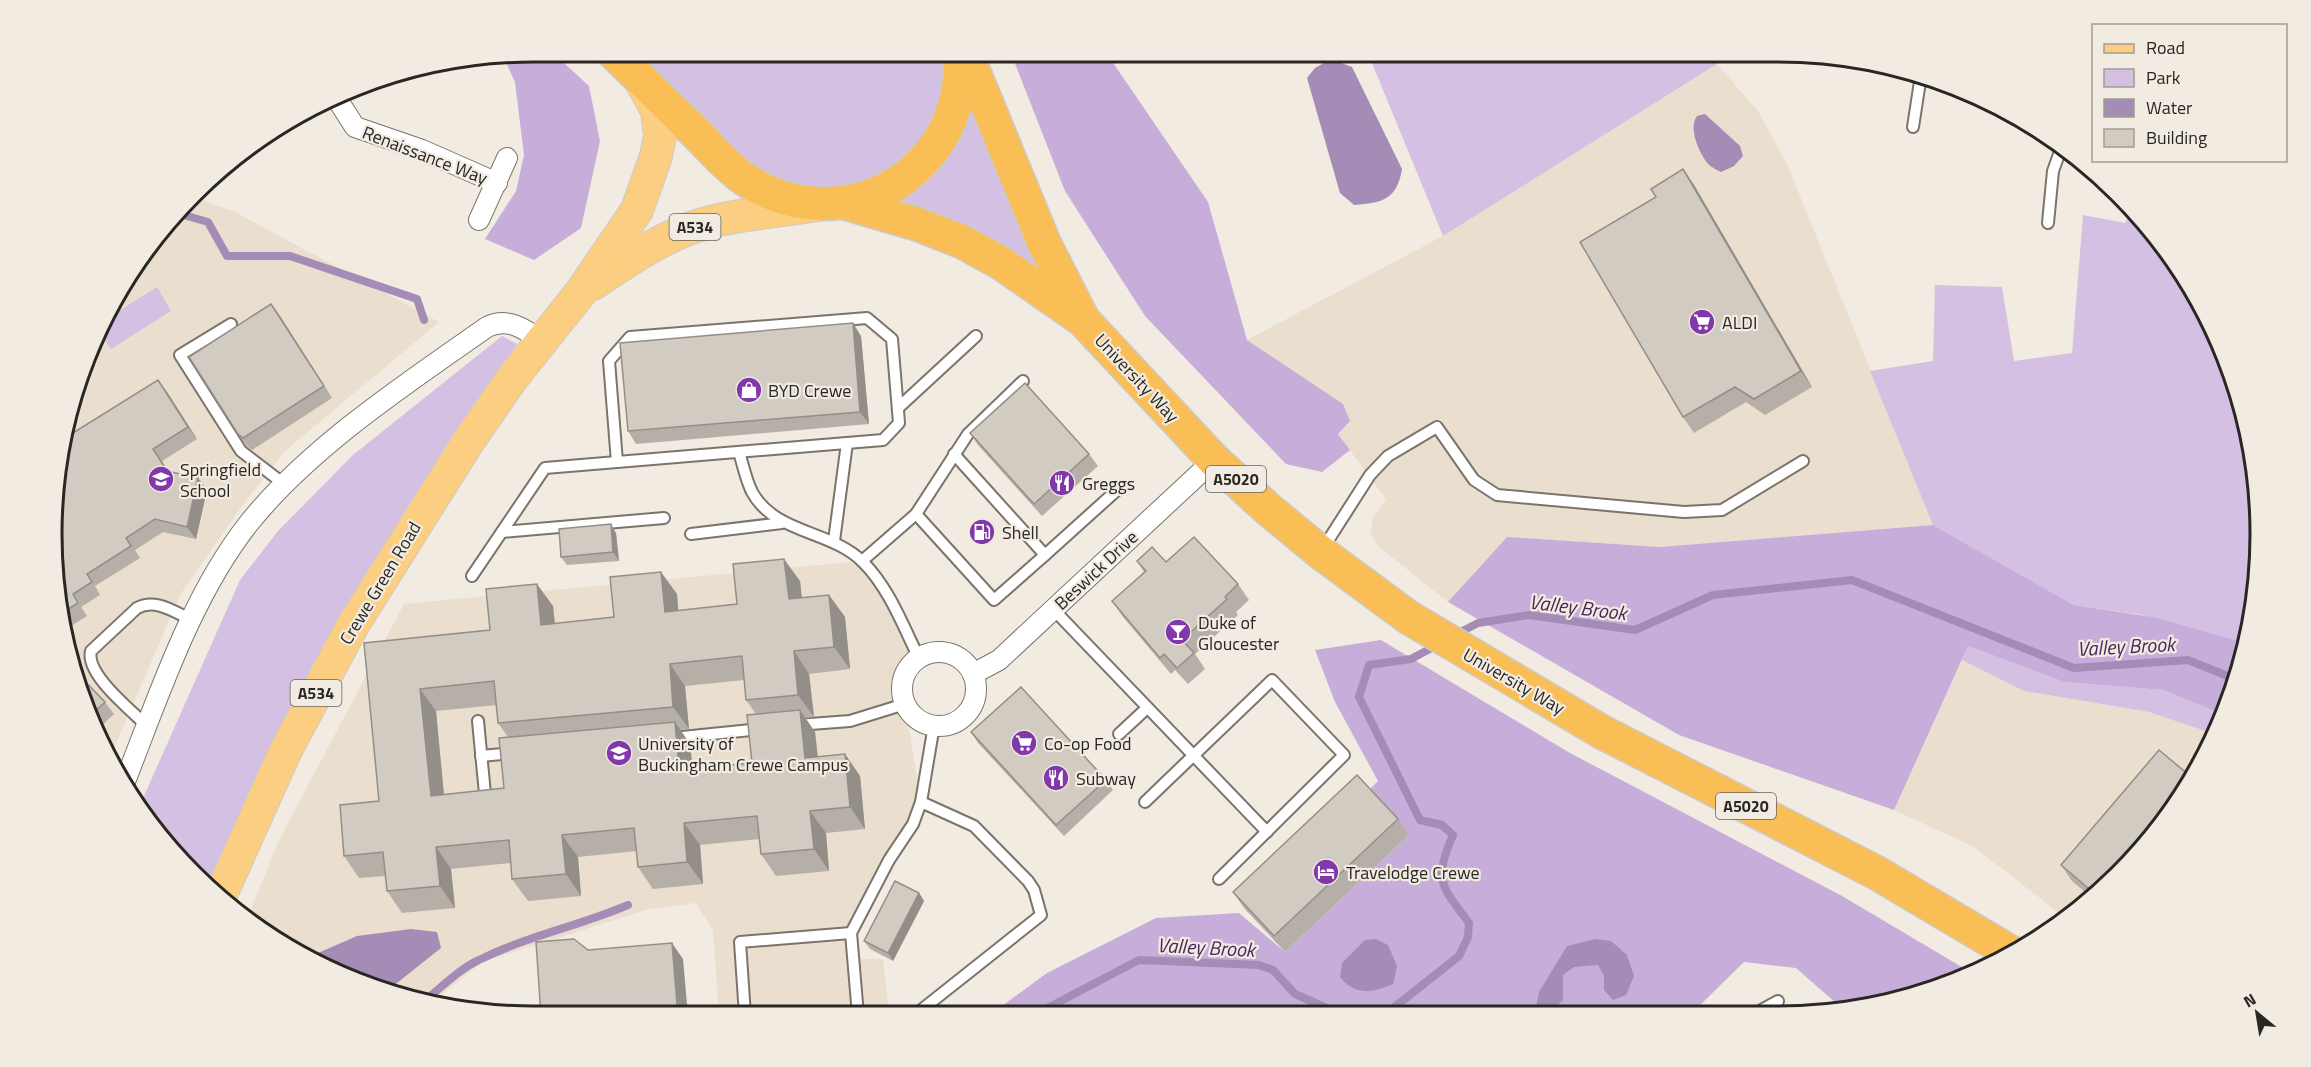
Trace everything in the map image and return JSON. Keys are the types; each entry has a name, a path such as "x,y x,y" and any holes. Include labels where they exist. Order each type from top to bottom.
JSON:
{"highway":[{"name":"University Way","path":"623,62 745,179 785,199 834,204 917,224 963,242 1000,263 1083,320 1214,460 1320,552 1408,617 1480,662 1602,732 1877,873 2003,948"},
{"path":"834,204 864,198 897,183 926,159 939,141 956,104 960,87 960,62"},
{"name":"University Way","path":"970,62 1044,243 1083,320"}],"main road":[{"name":"Crewe Green Road","path":"223,889 286,750 353,625 468,442 541,341 581,292 637,210 656,156 660,136 657,111 639,77"},
{"name":"Crewe Green Road","path":"581,292 650,248 693,228 752,214 834,204"}],"street":[{"name":"Renaissance Way","path":"340,103 355,127 422,150 496,183"},
{"path":"479,220 507,158"},
{"path":"128,774 192,620 213,577 248,524 284,484 338,437 486,327 496,322 517,325 541,341"},
{"name":"Beswick Drive","path":"973,674 999,660 1214,460"},
{"path":"934,652 953,654 962,660 973,674 976,689 970,710 957,721 934,725 916,717 905,704 902,685 905,675 919,658 934,652"}],"lane":[{"path":"1913,127 1920,84"},
{"path":"2048,223 2053,171 2059,155"},
{"path":"472,576 545,468 618,462 739,452 883,440 899,423 892,339 867,318 630,337 609,361 618,462"},
{"path":"231,324 180,355 241,452 284,484"},
{"path":"897,408 976,336"},
{"path":"862,561 916,514 968,434 1023,381"},
{"path":"1320,552 1370,474 1389,456 1437,427 1474,480 1497,495 1684,512 1722,510 1803,461"},
{"path":"834,541 847,443"},
{"path":"739,452 753,493 782,523"},
{"path":"954,454 1045,555"},
{"path":"916,514 994,600 1116,491"},
{"path":"502,532 664,518"},
{"path":"691,534 782,523 834,541 862,561 882,586 919,658"},
{"path":"147,726 93,670 91,651 137,608 146,603 163,606 192,620"},
{"path":"1053,609 1267,832"},
{"path":"1145,802 1272,680 1337,747 1344,755 1218,879"},
{"path":"788,726 850,721 905,704"},
{"path":"1119,734 1147,708"},
{"path":"478,721 484,794"},
{"path":"857,1006 851,933 890,860 913,824 921,802 934,725"},
{"path":"658,739 776,728"},
{"path":"481,756 528,751"},
{"path":"921,802 974,826 1035,890 1041,915 926,1006"},
{"path":"744,1006 740,942 851,933"},
{"path":"1769,1006 1778,1001"}],"shaded area":[{"path":"563,62 589,86 600,141 581,228 534,260 485,239 516,191 524,155 515,82 506,63"},
{"path":"1014,62 1113,62 1208,202 1247,340 1343,404 1350,421 1338,434 1350,450 1322,472 1286,464 1145,316 1065,191"},
{"path":"1717,64 1758,111 1787,164 1933,525 1660,547 1507,537 1448,602 1378,546 1371,535 1372,519 1386,499 1338,434 1247,340 1443,236"},
{"name":"Springfield School","path":"201,199 235,212 439,322 285,451 242,506 180,595 114,749 97,714 71,626 66,595 62,534 66,472 78,411 97,353 110,325 141,271 159,246"},
{"path":"1933,525 2074,605 2153,617 2237,640 2215,711 2163,690 2064,682 1968,646 1894,810 1679,735 1448,602 1507,537 1660,547"},
{"name":"University of Buckingham Crewe Campus","path":"862,561 919,658 905,704 921,802 851,933 861,959 883,959 888,1006 718,1006 713,930 696,903 649,909 482,962 440,996 353,970 297,942 250,911 278,842 404,604"},
{"path":"1381,640 1570,753 1842,896 1963,968 1900,989 1834,1001 1796,968 1744,962 1699,1006 1002,1006 1047,973 1156,918 1239,913 1285,952 1409,835 1368,791 1378,781 1335,702 1315,650"},
{"path":"1962,660 2024,691 2149,712 2206,731 2186,770 2152,821 2111,867 2059,913 1974,847 1894,810"}],"green space":[{"path":"625,62 970,62 1077,316 1001,263 802,208"},
{"path":"1372,62 1717,62 1717,64 1443,236"},
{"path":"2083,215 2125,223 2128,218 2152,246 2186,298 2214,353 2233,411 2245,472 2250,534 2245,595 2237,640 2143,615 2074,605 1933,525 1870,371 1933,361 1935,285 2002,287 2014,361 2072,353"},
{"path":"157,287 171,311 111,349 104,338 117,312"},
{"path":"502,336 517,344 354,593 265,761 215,881 179,845 143,799 240,580 278,531 353,455"},
{"path":"1968,646 2064,682 2163,690 2215,711 2206,731 2149,712 2024,691 1962,660"}],"water":[{"path":"1326,62 1339,62 1352,67 1402,169 1396,187 1387,198 1373,203 1354,205 1340,193 1307,78 1315,68"},
{"path":"1705,114 1740,146 1743,156 1734,166 1721,172 1708,164 1701,154 1694,134 1697,116"},
{"path":"411,929 437,932 441,948 396,984 353,970 318,953 357,936"},
{"path":"1376,939 1388,945 1397,966 1393,984 1371,991 1358,990 1340,977 1342,963 1365,940"},
{"path":"1595,939 1611,941 1627,955 1634,976 1626,995 1613,1000 1604,990 1604,976 1598,965 1574,967 1563,975 1563,1000 1557,1006 1536,1006 1539,992 1567,946"}],"building":[{"name":"ALDI","path":"1683,169 1801,371 1754,399 1735,387 1683,417 1580,242 1656,197 1651,189"},
{"path":"271,304 324,386 243,438 238,434 189,357"},
{"name":"BYD Crewe","path":"853,323 860,412 628,431 620,343"},
{"path":"158,380 188,427 153,449 167,471 198,478 187,527 155,519 126,538 131,546 87,574 92,582 73,594 78,603 68,609 62,534 66,472 73,433"},
{"path":"1025,383 1089,454 1034,504 970,433"},
{"path":"611,524 613,552 561,557 559,529"},
{"name":"Duke of Gloucester","path":"1194,537 1238,584 1225,597 1227,599 1182,640 1194,653 1177,668 1164,654 1160,658 1112,601 1146,571 1137,561 1152,547 1166,562"},
{"path":"784,559 789,599 829,595 834,647 794,651 798,695 746,700 742,656 670,664 673,707 498,723 494,681 420,689 431,796 504,788 499,738 675,722 679,770 752,763 747,715 800,710 805,758 845,754 850,807 810,811 814,849 761,854 757,816 684,823 687,862 638,867 634,828 562,835 566,874 512,879 509,840 436,847 440,886 387,891 383,852 344,856 340,805 379,801 364,643 490,630 486,589 537,584 541,625 614,617 610,577 661,572 665,612 737,604 733,564"},
{"path":"86,683 105,702 96,711"},
{"path":"1021,687 1106,780 1056,825 971,732"},
{"path":"2159,750 2185,772 2152,821 2132,845 2089,888 2061,865"},
{"name":"Travelodge Crewe","path":"1357,775 1398,819 1274,936 1233,892"},
{"path":"895,881 919,893 888,953 864,941"},
{"path":"574,939 588,950 672,943 677,1006 540,1006 536,942"}],"waterway":[{"path":"185,215 208,222 227,256 290,256 417,299 424,320"},
{"name":"Valley Brook","path":"1455,635 1478,623 1529,615 1635,630 1713,595 1852,580 2074,668 2188,660 2227,676"},
{"name":"Valley Brook","path":"1396,1006 1459,956 1468,937 1469,923 1446,891 1443,882 1443,863 1453,835 1442,825 1420,820 1359,697 1369,665 1411,659 1439,644"},
{"path":"433,994 479,960 516,944 628,905"},
{"name":"Valley Brook","path":"1051,1006 1139,960 1259,965 1273,970 1295,994 1322,1006"}],"place":[{"name":"ALDI","path":"1702,322"},
{"name":"BYD Crewe","path":"749,390"},
{"name":"Springfield School","path":"161,479"},
{"name":"Greggs","path":"1062,483"},
{"name":"Shell","path":"982,532"},
{"name":"Duke of Gloucester","path":"1178,632"},
{"name":"Co-op Food","path":"1024,743"},
{"name":"University of Buckingham Crewe Campus","path":"619,753"},
{"name":"Subway","path":"1056,778"},
{"name":"Travelodge Crewe","path":"1326,872"}]}
